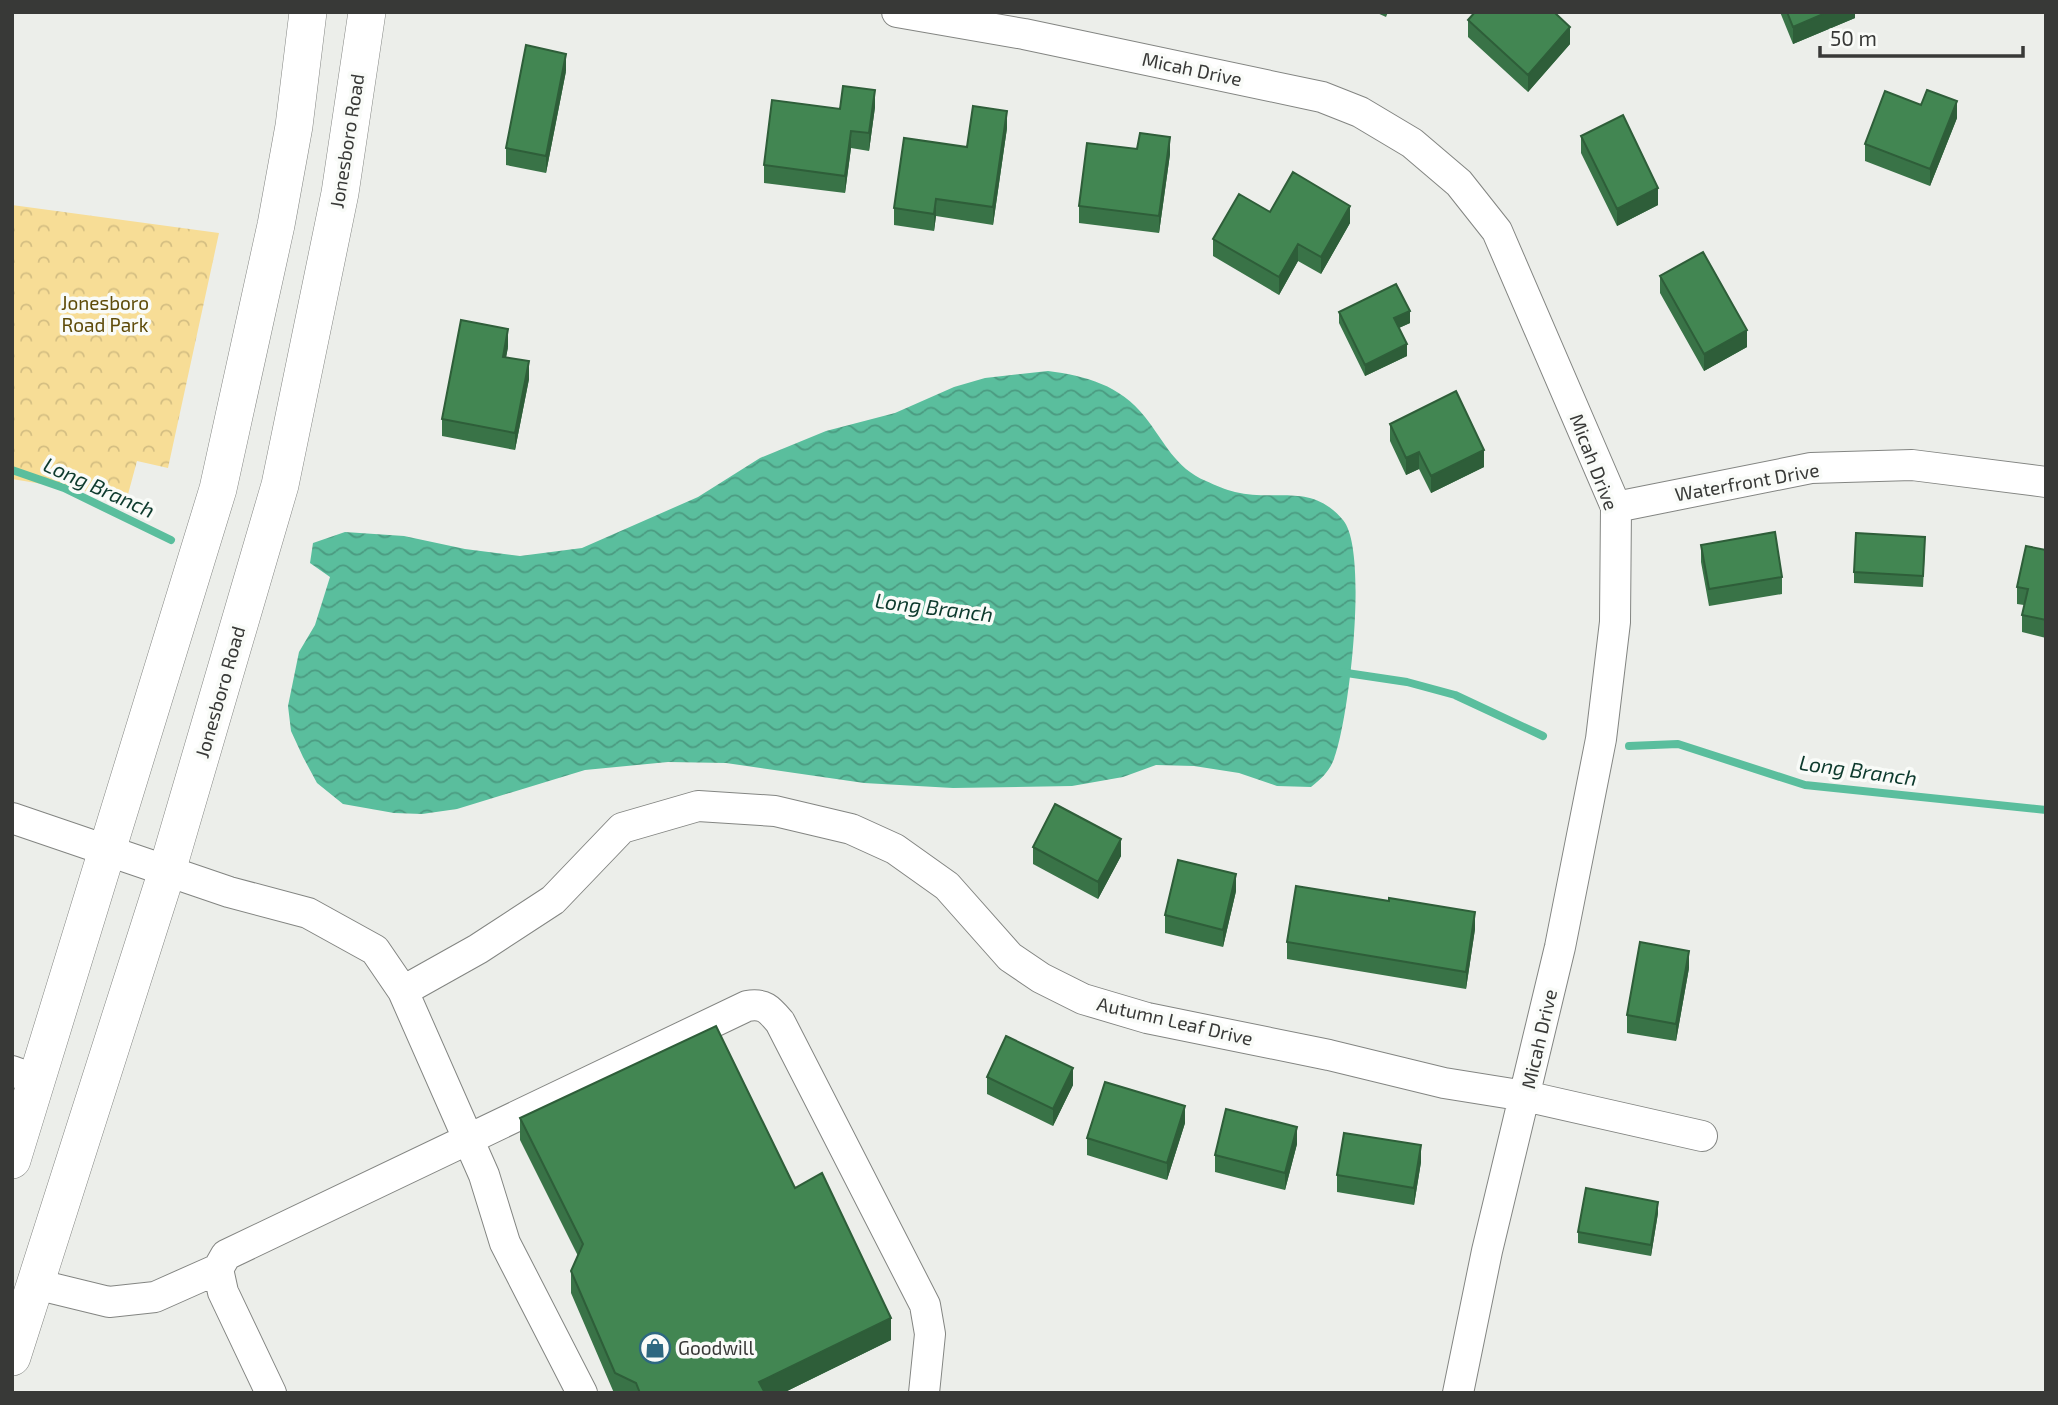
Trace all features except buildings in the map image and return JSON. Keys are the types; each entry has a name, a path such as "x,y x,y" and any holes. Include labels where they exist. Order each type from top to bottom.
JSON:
{"main road":[{"path":"12,1160 24,1076 107,850 218,489 276,225 294,126 308,12"},
{"name":"Jonesboro Road","path":"12,1357 167,871 280,485 340,193 365,17"}],"street":[{"name":"Micah Drive","path":"897,12 1026,23 1322,97 1360,112 1412,143 1459,183 1497,231 1616,507 1615,622 1601,739 1560,947 1487,1251 1458,1393"},
{"name":"Waterfront Drive","path":"1616,507 1811,468 1912,465 2046,482"},
{"name":"Autumn Leaf Drive","path":"403,991 478,950 553,900 622,828 698,806 775,811 851,829 895,849 947,886 1010,957 1041,978 1083,999 1169,1023 1329,1055 1444,1083 1525,1096 1702,1136"},
{"path":"12,818 229,892 308,913 375,950 403,991 484,1175 505,1243 582,1393"},
{"path":"35,1283 109,1302 155,1297 218,1269 226,1255 747,1006 758,1004 769,1009 779,1022 925,1305 930,1335 924,1393"},
{"path":"218,1269 223,1292 271,1393"}],"green space":[{"name":"Jonesboro Road Park","path":"12,205 219,233 168,468 137,461 127,498 12,479"}],"water":[{"path":"1048,371 1089,379 1125,397 1145,417 1178,461 1195,476 1250,495 1306,497 1331,508 1343,520 1351,537 1355,565 1356,599 1350,675 1340,739 1334,759 1330,768 1311,787 1277,786 1239,773 1194,766 1156,765 1123,777 1072,786 953,788 864,783 726,763 668,762 585,770 457,809 422,814 394,813 343,804 317,783 291,731 288,706 299,652 315,625 330,577 310,563 313,543 345,532 404,536 465,549 520,556 582,548 698,497 760,458 826,431 895,413 954,387 985,378"}],"waterway":[{"name":"Long Branch","path":"12,470 64,488 171,540"},
{"name":"Long Branch","path":"1340,672 1407,682 1455,695 1543,736"},
{"name":"Long Branch","path":"1629,746 1678,744 1805,785 2046,810"}],"place":[{"name":"Goodwill","path":"655,1348"}]}
